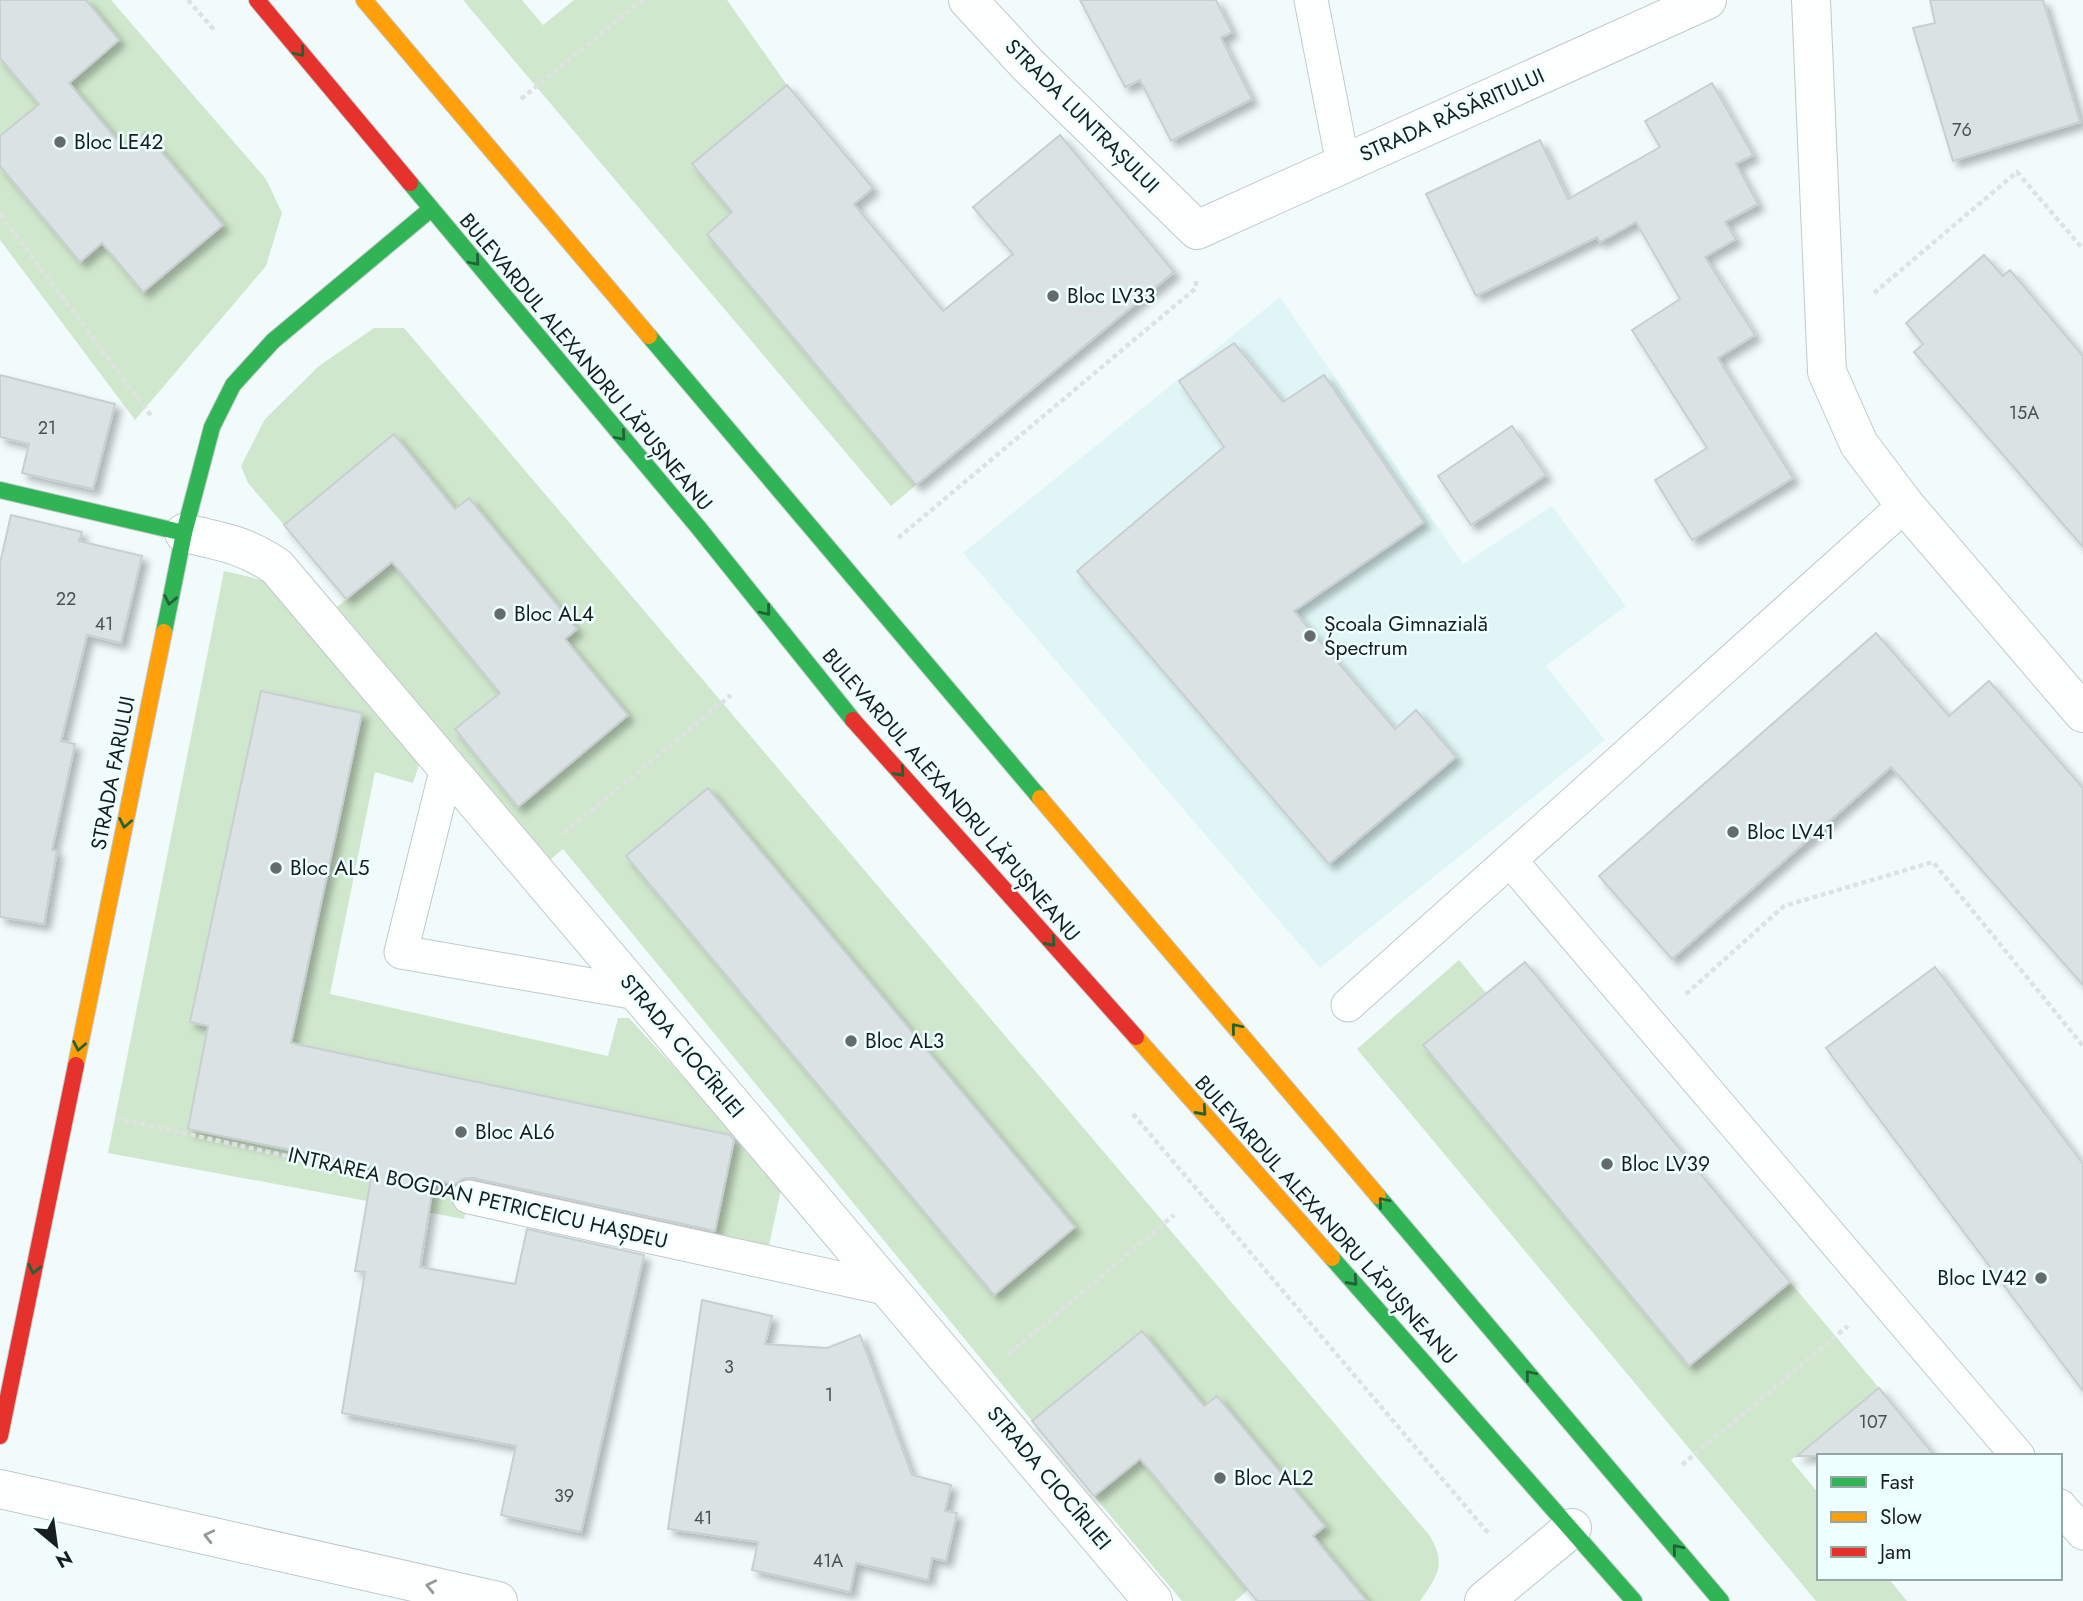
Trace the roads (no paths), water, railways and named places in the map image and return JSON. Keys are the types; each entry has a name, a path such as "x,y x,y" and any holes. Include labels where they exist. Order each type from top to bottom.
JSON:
{"main road":[{"name":"BULEVARDUL ALEXANDRU LĂPUȘNEANU","path":"257,0 680,506 854,720 1573,1528 1634,1601"},
{"path":"364,0 1721,1601"},
{"name":"STRADA FARULUI","path":"0,1436 184,533 212,427 233,385 273,341 431,209"},
{"path":"0,490 184,533"}],"street":[{"name":"STRADA LUNTRAȘULUI","path":"968,0 1026,63 1197,230"},
{"name":"STRADA RĂSĂRITULUI","path":"1197,230 1707,0"},
{"path":"1811,0 1827,372 1859,444 1905,505 2083,713"},
{"name":"STRADA CIOCÎRLIEI","path":"184,533 256,552 278,567 1153,1601"},
{"path":"0,1489 498,1601"},
{"path":"1484,1601 1573,1528"}],"lane":[{"path":"1311,0 1343,164"},
{"path":"1348,1004 1905,505"},
{"path":"447,767 401,951 637,993"},
{"path":"1510,860 2016,1454"},
{"name":"INTRAREA BOGDAN PETRICEICU HAȘDEU","path":"469,1197 889,1289"},
{"path":"2062,1508 2083,1532"}],"place":[{"name":"Bloc LE42","path":"60,142"},
{"name":"Bloc LV33","path":"1053,296"},
{"name":"Bloc AL4","path":"500,614"},
{"name":"Școala Gimnazială Spectrum","path":"1310,636"},
{"name":"Bloc LV41","path":"1733,832"},
{"name":"Bloc AL5","path":"276,868"},
{"name":"Bloc AL3","path":"851,1041"},
{"name":"Bloc AL6","path":"461,1132"},
{"name":"Bloc LV39","path":"1607,1164"},
{"name":"Bloc LV42","path":"2041,1278"},
{"name":"Bloc AL2","path":"1220,1478"}]}
